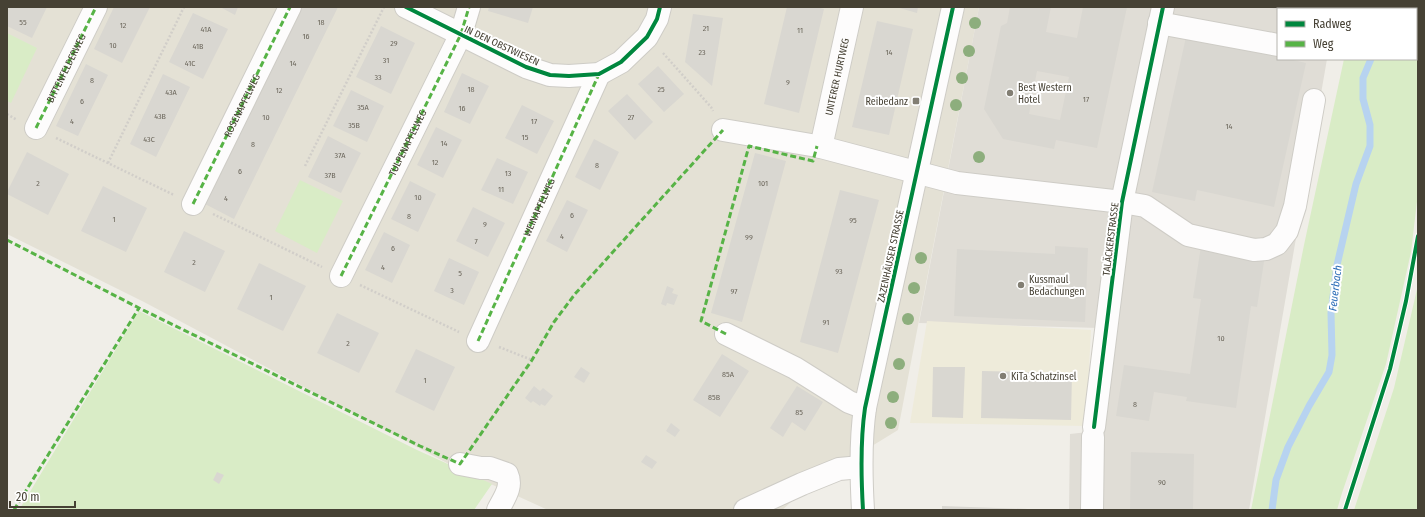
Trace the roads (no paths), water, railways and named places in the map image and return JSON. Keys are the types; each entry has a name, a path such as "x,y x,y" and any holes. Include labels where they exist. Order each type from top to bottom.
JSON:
{"street":[{"name":"BITTENFELDERWEG","path":"36,128 96,7"},
{"name":"ROSENAPFELWEG","path":"193,204 290,7"},
{"name":"IN DEN OBSTWIESEN","path":"406,7 526,67 550,75 570,76 599,74 621,62 647,37 657,19 660,7"},
{"name":"TULPENAPFELWEG","path":"341,276 461,34 469,7"},
{"name":"UNTERER HURTWEG","path":"821,147 852,7"},
{"name":"ZAZENHÄUSER STRASSE","path":"863,510 861,467 862,431 865,408 953,7"},
{"path":"1161,15 1277,45"},
{"name":"TALÄCKERSTRASSE","path":"1092,510 1093,432 1122,202 1161,15"},
{"name":"WEINAPFELWEG","path":"478,341 599,74"},
{"path":"1122,202 1145,206 1188,235 1254,250 1266,249 1277,244 1287,231 1295,206 1314,100"},
{"path":"723,130 821,147 916,172"},
{"name":"TALÄCKERSTRASSE","path":"916,172 957,183 1122,202"},
{"path":"726,334 795,368 850,402 865,408"},
{"path":"460,464 490,468 507,474 509,487 498,510"},
{"path":"745,510 839,469 861,467"}],"waterway":[{"name":"Feuerbach","path":"1272,510 1276,480 1288,447 1309,406 1329,372 1332,355 1331,313 1337,265 1356,184 1370,146 1370,125 1363,99 1363,78 1371,60"}],"place":[{"name":"Best Western Hotel","path":"1010,93"},
{"name":"Reibedanz","path":"916,101"},
{"name":"Kussmaul Bedachungen","path":"1021,285"},
{"name":"KiTa Schatzinsel","path":"1003,376"}]}
